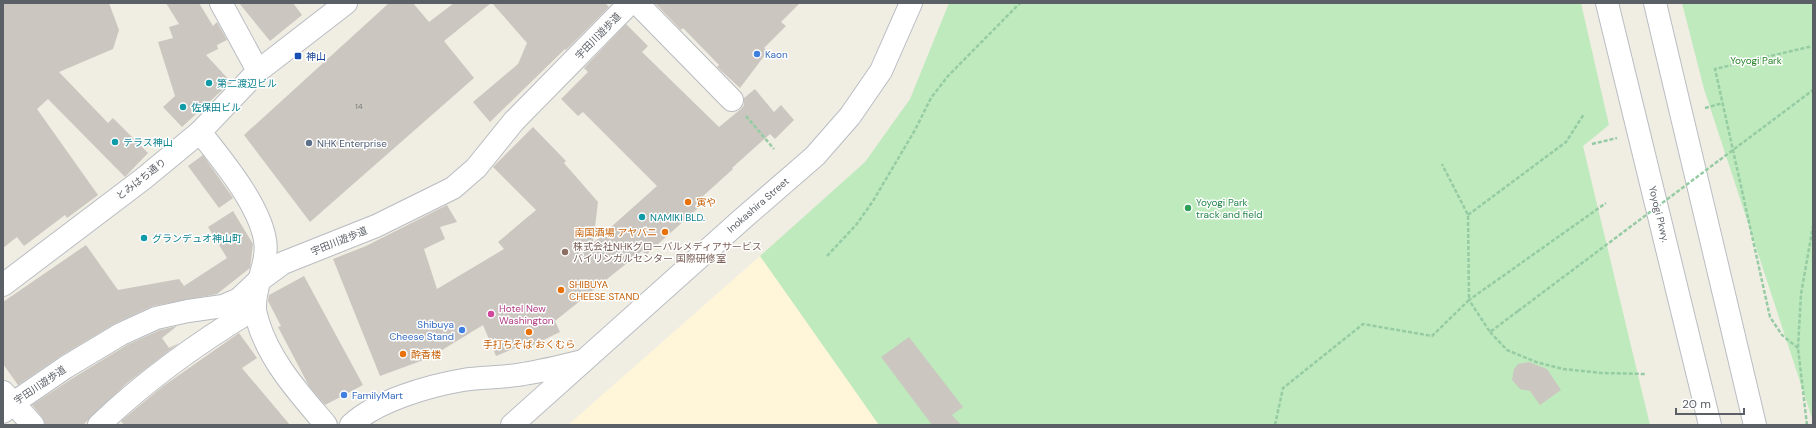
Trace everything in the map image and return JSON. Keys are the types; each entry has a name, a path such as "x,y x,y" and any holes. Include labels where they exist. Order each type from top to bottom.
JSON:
{"street":[{"path":"221,3 258,71"},
{"name":"とみはち通り","path":"3,285 143,179 200,132 258,71 346,3"},
{"name":"宇田川遊歩道","path":"6,403 121,334 156,318 188,311 223,306 239,298 257,282 283,263 376,226 453,188 476,168 514,121 630,3"},
{"path":"637,3 732,100"},
{"name":"Inokashira Street","path":"512,425 815,156 850,116 881,71 911,3"},
{"name":"Yoyogi Pkwy.","path":"1607,3 1710,425"},
{"path":"1656,3 1755,425"},
{"path":"200,132 227,167 257,214 265,239 266,254 257,282 254,309 262,336 283,373 326,425"},
{"path":"99,425 117,407 158,374 214,333 254,309"},
{"path":"351,425 361,416 384,403 437,386 463,380 523,374 583,361"},
{"path":"6,403 33,425"}],"path":[{"path":"827,256 856,225 873,201 915,130 930,98 948,76 1020,3"},
{"path":"1798,348 1782,335 1770,317 1715,69 1813,46"},
{"path":"1490,332 1813,90"},
{"path":"732,100 774,149"},
{"path":"1705,108 1723,104"},
{"path":"1468,215 1566,142 1584,114"},
{"path":"1592,144 1618,138"},
{"path":"1442,164 1468,215 1468,300 1490,332 1507,350 1536,362 1563,369 1602,373 1646,374"},
{"path":"1275,425 1283,388 1363,324 1432,336 1468,300 1606,203"},
{"path":"1807,425 1798,348 1801,294 1813,226"}],"shaded area":[{"path":"760,256 879,425 568,425"}],"green space":[{"name":"Yoyogi Park track and field","path":"949,3 1581,3 1609,125 1583,146 1650,425 879,425 760,256 865,162 910,99"},
{"name":"Yoyogi Park","path":"1682,3 1813,3 1813,421 1704,89"}],"building":[{"path":"3,3 109,3 119,30 113,49 59,72 108,123 113,118 148,153 125,177 48,99 37,109 98,195 67,218 65,215 24,246 17,237 3,248"},
{"path":"166,3 199,3 213,26 217,22 227,40 217,45 218,49 206,55 231,82 182,127 163,107 175,96 158,42 173,38 169,27 179,24"},
{"path":"239,3 293,3 302,15 270,41"},
{"path":"389,3 413,3 429,22 454,3 491,3 444,41 474,78 310,222 244,135"},
{"path":"492,3 605,3 609,7 490,122 473,102 518,64 527,43"},
{"path":"655,3 800,3 781,22 786,26 764,48 768,51 740,88 717,67 719,65 683,28 681,30"},
{"path":"626,24 648,46 642,52 719,127 741,109 744,105 744,98 755,89 774,112 781,105 794,120 775,139 770,134 732,168 733,169 702,197 706,201 646,255 642,251 555,321 560,332 525,349 523,345 496,356 483,325 429,358 380,376 333,259 366,246 447,205 457,222 440,227 445,239 424,249 437,289 504,249 498,242 536,210 493,167 533,127 566,161 564,163 598,202 593,243 657,186 583,112 578,116 561,99 588,72 584,68"},
{"path":"203,155 233,198 219,208 188,166"},
{"path":"233,211 253,244 250,268 217,294 153,306 116,323 59,357 18,385 3,364 3,302 86,245 118,290 179,279 184,286 227,258 208,227"},
{"path":"304,276 363,385 325,405 309,386 278,327 281,326 268,301 269,295"},
{"path":"177,326 162,338 169,348 179,343 127,383 83,425 45,425 42,417 32,405 127,345 160,330"},
{"path":"239,333 257,358 242,368 290,425 124,425 121,421 162,387"},
{"path":"909,337 963,407 952,415 961,425 932,425 881,357"},
{"path":"1529,362 1547,369 1561,390 1540,405 1530,391 1520,389 1512,380 1514,369 1518,364"}],"place":[{"name":"Kaon","path":"757,54"},
{"name":"神山","path":"298,56"},
{"name":"第二渡辺ビル","path":"209,83"},
{"name":"佐保田ビル","path":"183,107"},
{"name":"テラス神山","path":"115,142"},
{"name":"NHK Enterprise","path":"309,143"},
{"name":"寅や","path":"688,202"},
{"name":"Yoyogi Park track and field","path":"1188,208"},
{"name":"NAMIKI BLD.","path":"642,217"},
{"name":"南国酒場 アヤバニ","path":"665,232"},
{"name":"グランデュオ神山町","path":"144,238"},
{"name":"株式会社NHKグローバルメディアサービス バイリンガルセンター 国際研修室","path":"565,252"},
{"name":"SHIBUYA CHEESE STAND","path":"561,290"},
{"name":"Hotel New Washington","path":"491,314"},
{"name":"Shibuya Cheese Stand","path":"462,330"},
{"name":"手打ちそば おくむら","path":"529,332"},
{"name":"酔香楼","path":"403,354"},
{"name":"FamilyMart","path":"344,395"}]}
